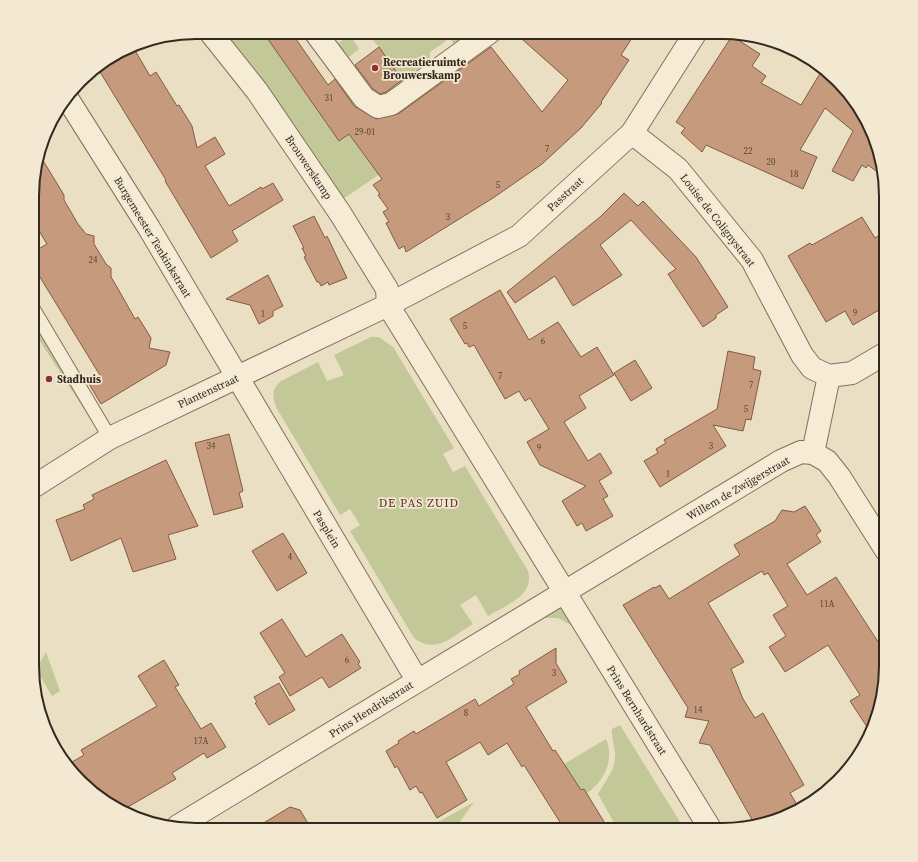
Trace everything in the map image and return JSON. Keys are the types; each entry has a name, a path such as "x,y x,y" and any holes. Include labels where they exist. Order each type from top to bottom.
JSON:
{"street":[{"name":"Brouwerskamp","path":"218,39 257,91 340,212 388,289 388,305"},
{"path":"320,39 364,98 378,107 391,104 480,39"},
{"name":"Passtraat","path":"388,305 519,236 632,133 692,39"},
{"name":"Burgemeester Tenkinkstraat","path":"70,102 149,228 238,378"},
{"name":"Louise de Colignystraat","path":"632,133 678,169 752,260 802,355 812,368 829,376"},
{"path":"388,305 564,591"},
{"name":"Plantenstraat","path":"39,483 110,438 388,305"},
{"path":"879,357 852,373 829,376 813,453 827,461 839,476 879,539"},
{"name":"Pasplein","path":"238,378 417,680"},
{"name":"Willem de Zwijgerstraat","path":"564,591 781,461 801,452 813,453"},
{"name":"Prins Hendrikstraat","path":"183,823 564,591"},
{"name":"Prins Bernhardstraat","path":"564,591 707,823"}],"lane":[{"path":"39,318 110,438"}],"green space":[{"path":"227,39 268,39 339,140 349,134 368,161 392,144 402,159 343,199"},
{"path":"344,39 353,39 359,49 344,61 333,47"},
{"path":"372,39 445,39 446,41 430,52 430,60 402,80 401,90 379,100 372,92 395,76 379,47"},
{"path":"451,39 471,39 457,49"},
{"path":"39,326 98,425 95,426 39,340"},
{"path":"371,337 379,337 393,347 454,448 443,454 453,472 465,466 528,571 529,580 523,593 510,604 488,616 476,595 460,605 473,624 444,642 437,644 430,645 422,643 414,638 350,531 360,525 350,509 340,515 276,407 274,399 274,390 281,381 318,362 327,381 344,375 334,355"},
{"path":"558,607 566,610 576,628 558,618 539,618"},
{"path":"46,652 60,691 52,696 39,674 39,664"},
{"path":"620,725 681,823 614,823 598,794 615,762 612,729"},
{"path":"606,739 609,754 606,769 598,783 587,793 581,790 564,764"},
{"path":"474,802 459,823 436,823"}],"building":[{"path":"268,39 296,39 328,85 335,79 354,106 376,119 398,114 491,47 542,112 568,80 522,39 631,39 621,55 629,60 601,102 602,103 581,128 542,164 493,198 406,252 404,246 399,249 386,223 389,222 383,212 388,209 373,185 382,179 349,134 339,141"},
{"path":"730,39 737,39 760,54 752,66 766,76 761,83 801,105 820,73 826,78 847,100 863,126 871,145 877,172 868,165 866,168 862,165 853,181 832,171 853,131 825,108 800,150 817,157 803,189 706,145 702,152 681,133 685,128 676,122"},
{"name":"Recreatieruimte Brouwerskamp","path":"379,47 402,80 386,92 380,94 373,89 355,65"},
{"path":"135,51 150,76 156,72 177,106 179,105 192,126 197,148 215,137 225,154 205,166 229,206 261,187 262,189 273,183 283,200 232,231 238,241 211,258 165,181 166,180 100,71 117,60"},
{"path":"43,160 64,195 64,200 78,224 86,234 94,236 94,244 106,264 111,268 111,277 135,319 138,317 151,338 149,348 170,352 166,365 101,404 89,384 101,377 39,276 39,249 47,244 39,231 39,186"},
{"path":"624,193 638,206 643,201 696,257 728,307 716,315 716,318 703,327 668,274 676,269 631,220 600,245 622,275 573,306 555,276 515,303 507,292 600,217"},
{"path":"314,216 325,238 327,236 347,278 329,285 328,282 321,286 319,282 317,282 304,257 306,256 302,248 304,248 293,226"},
{"path":"862,217 875,238 879,235 879,310 853,325 845,311 826,322 788,256 810,243 812,245"},
{"path":"268,275 283,306 273,311 273,316 259,324 250,305 226,299"},
{"path":"500,290 529,340 558,322 581,357 597,347 614,375 579,396 586,408 564,422 588,461 600,453 612,473 599,481 608,496 603,499 613,516 586,531 582,523 577,526 562,501 586,486 540,465 527,442 549,429 530,398 525,401 519,391 505,399 474,345 469,347 467,343 465,344 450,319"},
{"path":"728,351 755,357 753,369 761,371 751,420 746,419 743,431 713,425 726,446 660,487 644,461 658,453 656,449 666,443 664,440 717,409"},
{"path":"635,360 652,388 631,401 614,373"},
{"path":"229,434 243,491 239,493 243,507 214,515 195,443"},
{"path":"166,460 198,526 168,535 176,559 133,572 121,538 71,561 56,520 85,509 83,505 94,499 92,495"},
{"path":"805,506 821,531 816,535 821,542 787,564 807,595 836,577 879,643 878,687 874,707 867,727 850,701 860,695 828,645 785,672 769,647 786,636 773,615 788,606 768,573 764,575 762,571 708,603 744,662 731,669 743,699 755,718 763,713 804,785 790,793 797,804 773,815 752,820 710,745 699,743 709,721 685,717 688,708 623,605 660,585 669,599 740,555 734,545 775,521 782,510 794,512"},
{"path":"283,533 307,573 277,591 252,551"},
{"path":"282,619 306,657 342,634 360,662 358,664 361,668 329,688 322,677 290,696 279,677 285,673 260,633"},
{"path":"556,648 556,663 567,682 526,707 553,751 555,750 581,790 584,789 605,823 561,823 524,765 522,767 507,743 488,755 480,742 446,762 467,800 437,818 422,792 420,793 416,786 410,790 397,766 395,768 386,751 399,743 398,741 414,731 416,734 475,699 479,706 514,684 511,679 520,674 519,671"},
{"path":"164,660 179,685 175,687 201,729 211,723 226,747 207,758 204,753 172,773 176,779 127,807 100,791 71,762 84,755 81,750 157,706 138,676"},
{"path":"279,683 295,710 269,725 255,703 257,702 254,697"},
{"path":"290,807 300,810 308,823 264,823"}],"place":[{"name":"Recreatieruimte Brouwerskamp","path":"375,68"},
{"name":"Stadhuis","path":"49,379"}],"district":[{"name":"DE PAS ZUID","path":"419,503"}]}
